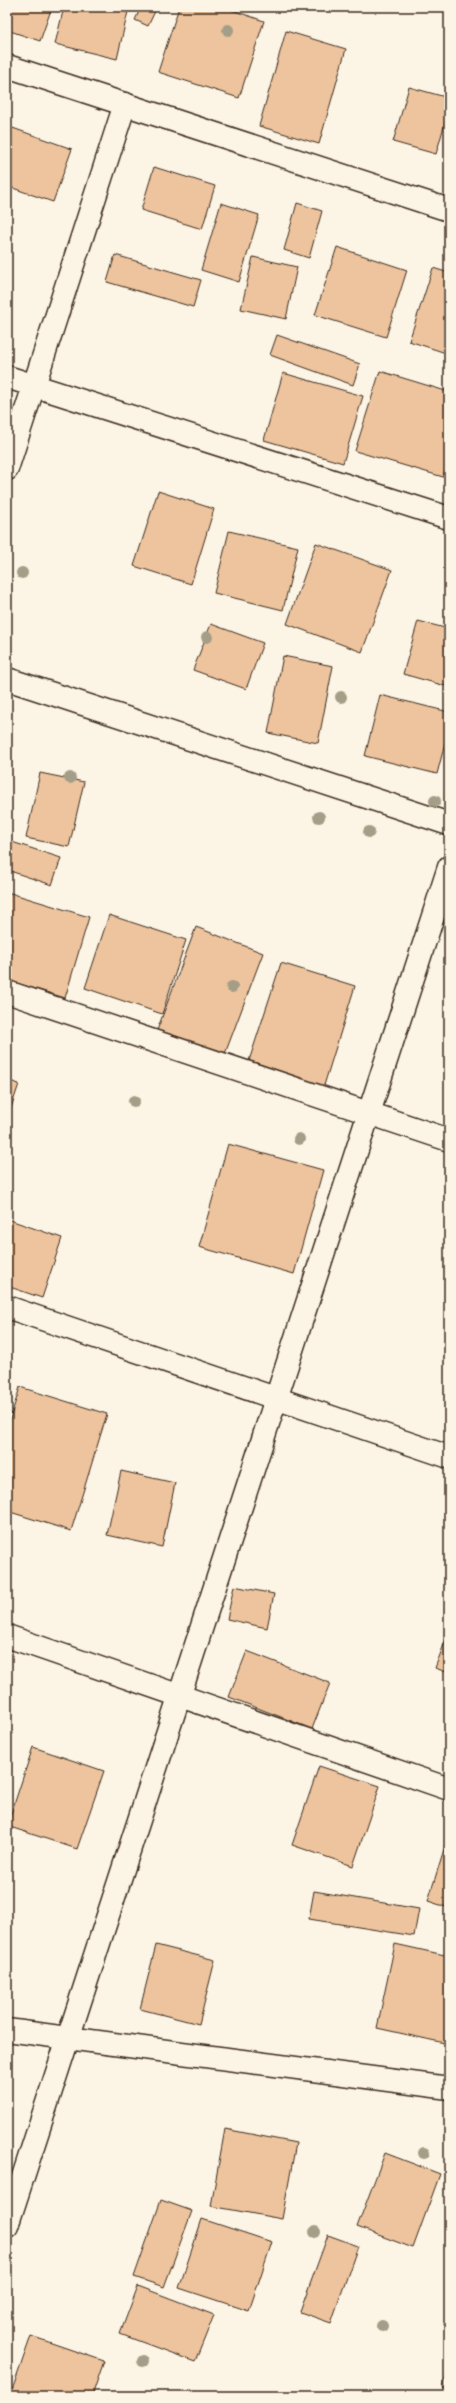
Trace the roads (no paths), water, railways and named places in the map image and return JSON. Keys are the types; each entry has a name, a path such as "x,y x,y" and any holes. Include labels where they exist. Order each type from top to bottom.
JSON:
{"street":[{"path":"7,66 449,210"},
{"path":"7,469 125,104"},
{"path":"7,377 449,518"},
{"path":"7,679 449,824"},
{"path":"7,2226 449,867"},
{"path":"7,992 449,1140"},
{"path":"7,1307 449,1458"},
{"path":"7,1636 449,1789"},
{"path":"7,2030 449,2088"}]}
